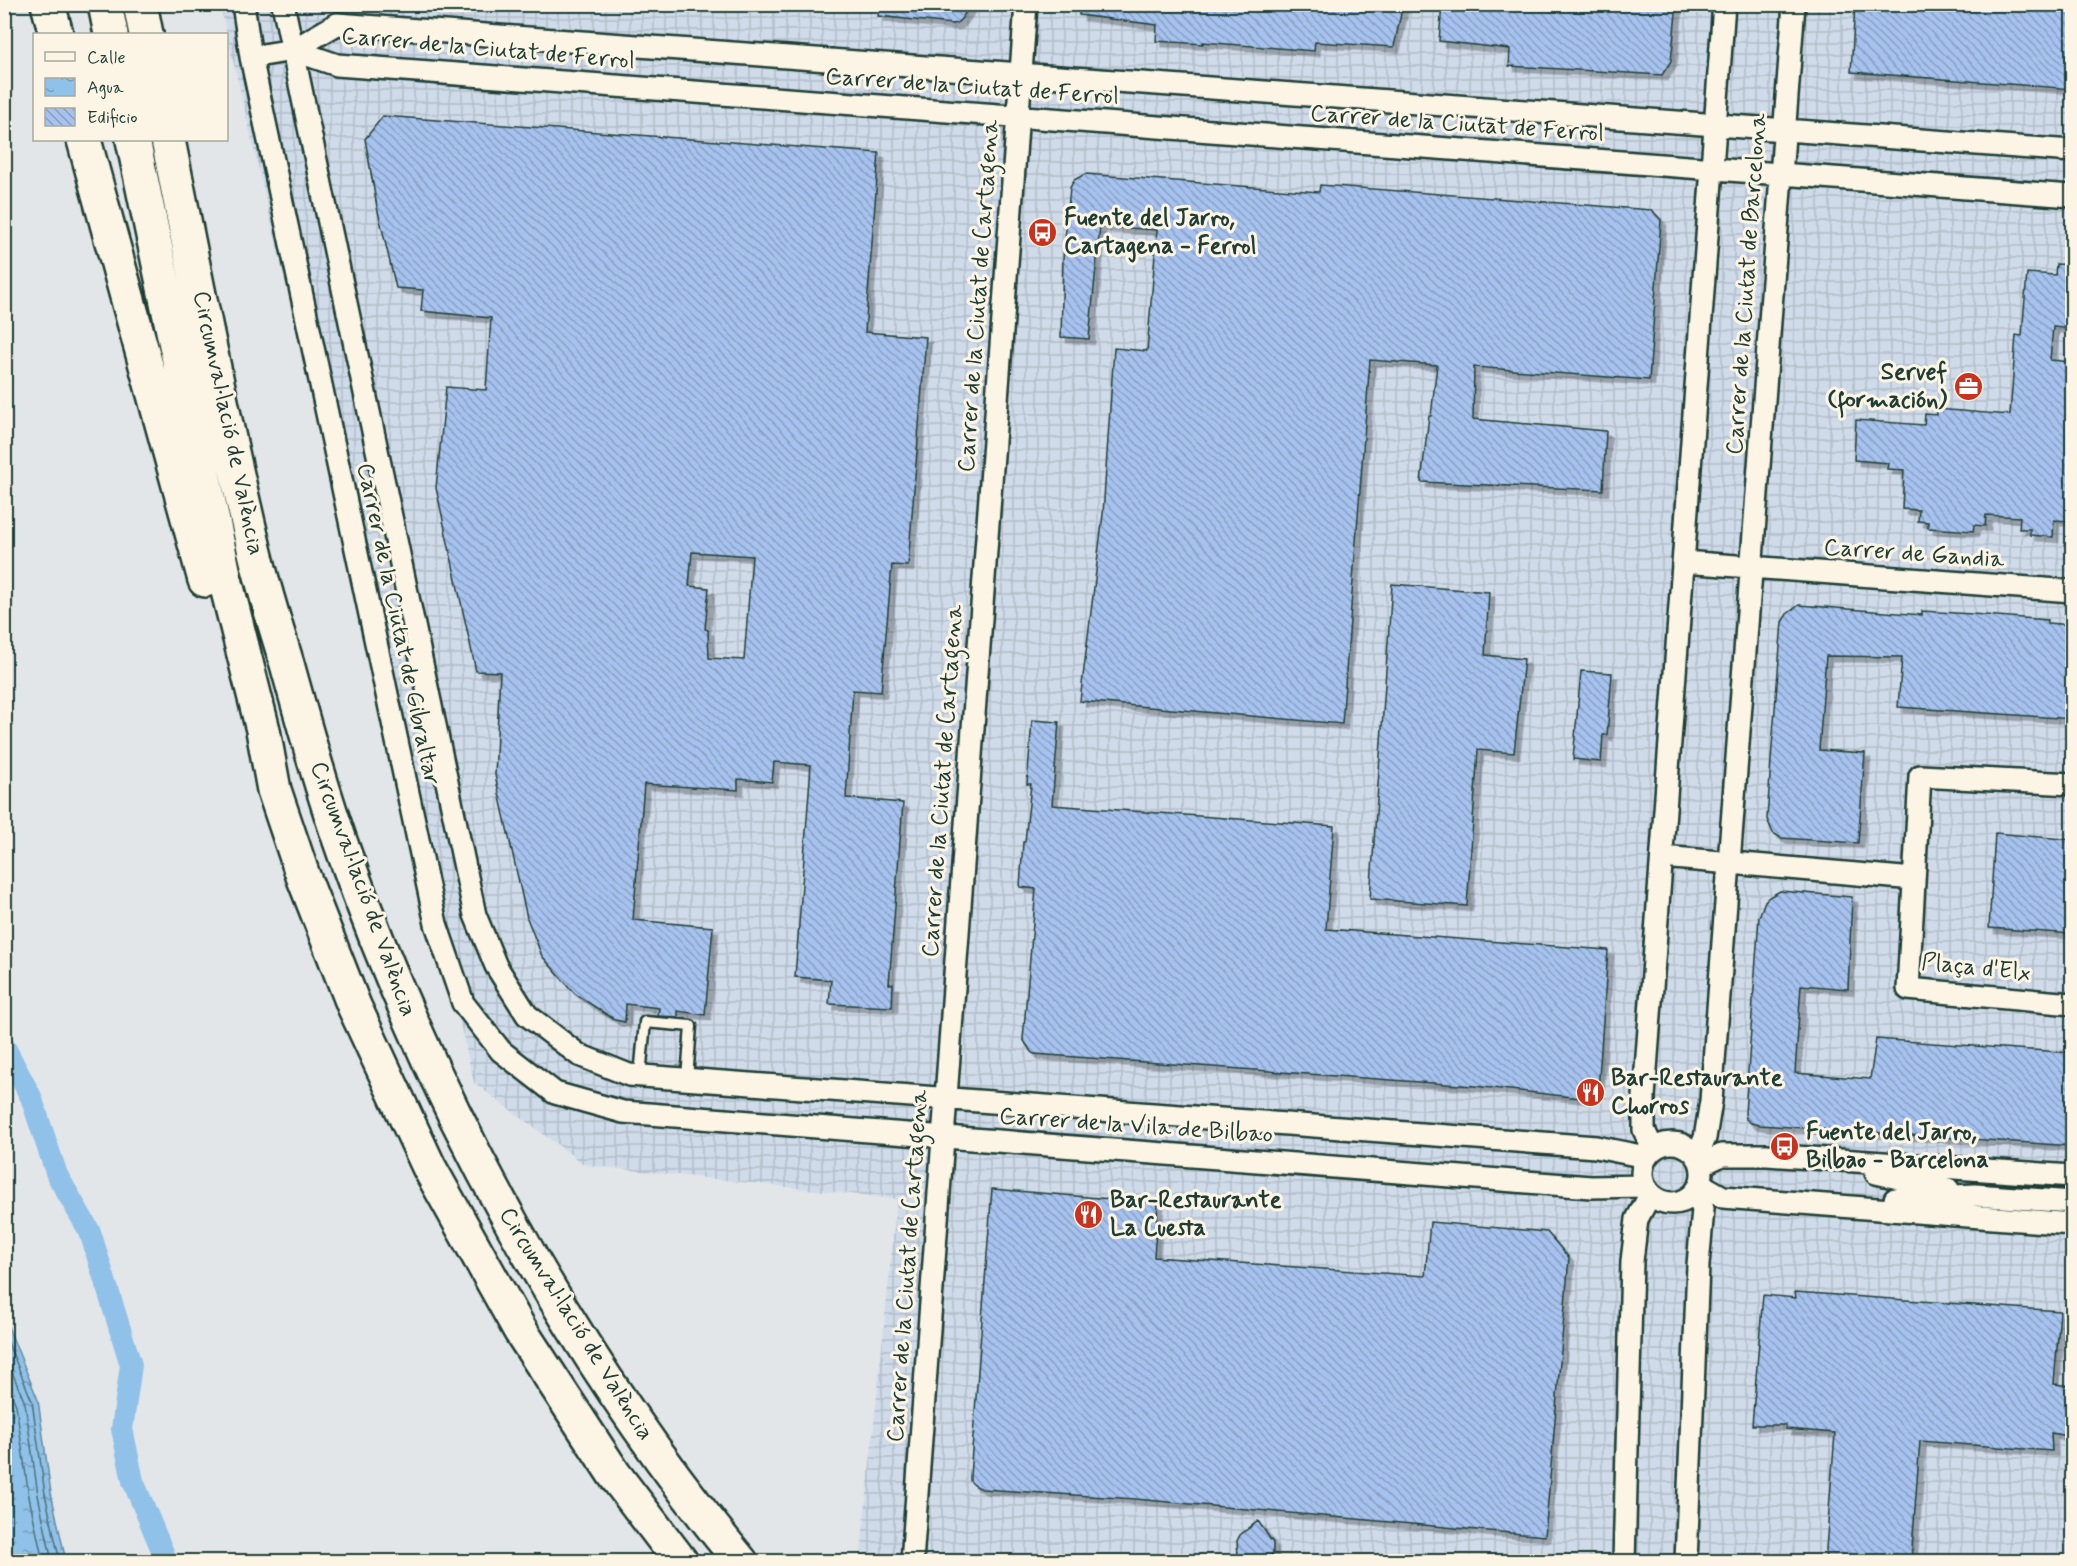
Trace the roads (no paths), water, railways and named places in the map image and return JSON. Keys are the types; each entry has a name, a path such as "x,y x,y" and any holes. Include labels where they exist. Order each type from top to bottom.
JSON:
{"highway":[{"path":"48,4 56,33"},
{"path":"105,4 111,33"},
{"path":"140,4 146,33"},
{"path":"84,141 247,737 274,790"},
{"name":"Circumval·lació de València","path":"133,141 225,579 263,730 274,790 303,876 354,1006 429,1167 520,1330 614,1474 681,1562"},
{"name":"Circumval·lació de València","path":"168,141 219,391 254,547 335,826 399,994 472,1153 563,1312 653,1447 741,1562"}],"street":[{"name":"Carrer de la Ciutat de Gibraltar","path":"243,4 251,57 435,924 463,1003 501,1051 555,1093 623,1112"},
{"name":"Carrer de la Ciutat de Gibraltar","path":"284,4 474,915 496,966 527,1015 579,1055 635,1075"},
{"name":"Carrer de la Ciutat de Cartagena","path":"912,1562 1026,4"},
{"name":"Carrer de la Ciutat de Barcelona","path":"1649,1153 1644,1130 1644,1097 1724,4"},
{"name":"Carrer de la Ciutat de Barcelona","path":"1698,1174 1711,1101 1794,4"},
{"name":"Carrer de la Ciutat de Ferrol","path":"293,51 337,24 2073,151"},
{"path":"251,57 293,51"},
{"name":"Carrer de la Ciutat de Ferrol","path":"293,51 337,64 2073,196"},
{"path":"1683,562 1751,567"},
{"name":"Carrer de Gandia","path":"1751,567 2073,591"},
{"name":"Plaça d'Elx","path":"2073,784 1920,776 1908,989 2073,1004"},
{"path":"1662,857 1914,879"},
{"name":"Carrer de la Vila de Bilbao","path":"635,1075 946,1097 1649,1153"},
{"name":"Carrer de la Vila de Bilbao","path":"623,1112 1647,1190"},
{"path":"2073,1176 1767,1155 1722,1155 1698,1174 1688,1199 1678,1203 1659,1200 1647,1190 1641,1178 1642,1166 1649,1153 1662,1144 1681,1144 1698,1174 1723,1197 2073,1224"},
{"path":"1809,1158 1975,1195"},
{"path":"1686,1562 1698,1265 1703,1209 1698,1174"},
{"path":"1624,1562 1632,1261 1637,1219 1647,1190"},
{"path":"1808,1204 1975,1195 2073,1202"}],"lane":[{"path":"635,1075 645,1022 691,1026 687,1079"}],"water":[{"path":"4,1317 38,1400 51,1493 66,1561 5,1561"}],"waterway":[{"path":"4,1046 31,1097 57,1175 90,1232 131,1365 122,1429 133,1481 167,1562"}],"place":[{"name":"Fuente del Jarro, Cartagena - Ferrol","path":"1043,232"},
{"name":"Servef (formación)","path":"1968,386"},
{"name":"Bar-Restaurante Chorros","path":"1590,1092"},
{"name":"Fuente del Jarro, Bilbao - Barcelona","path":"1785,1146"},
{"name":"Bar-Restaurante La Cuesta","path":"1089,1214"}]}
